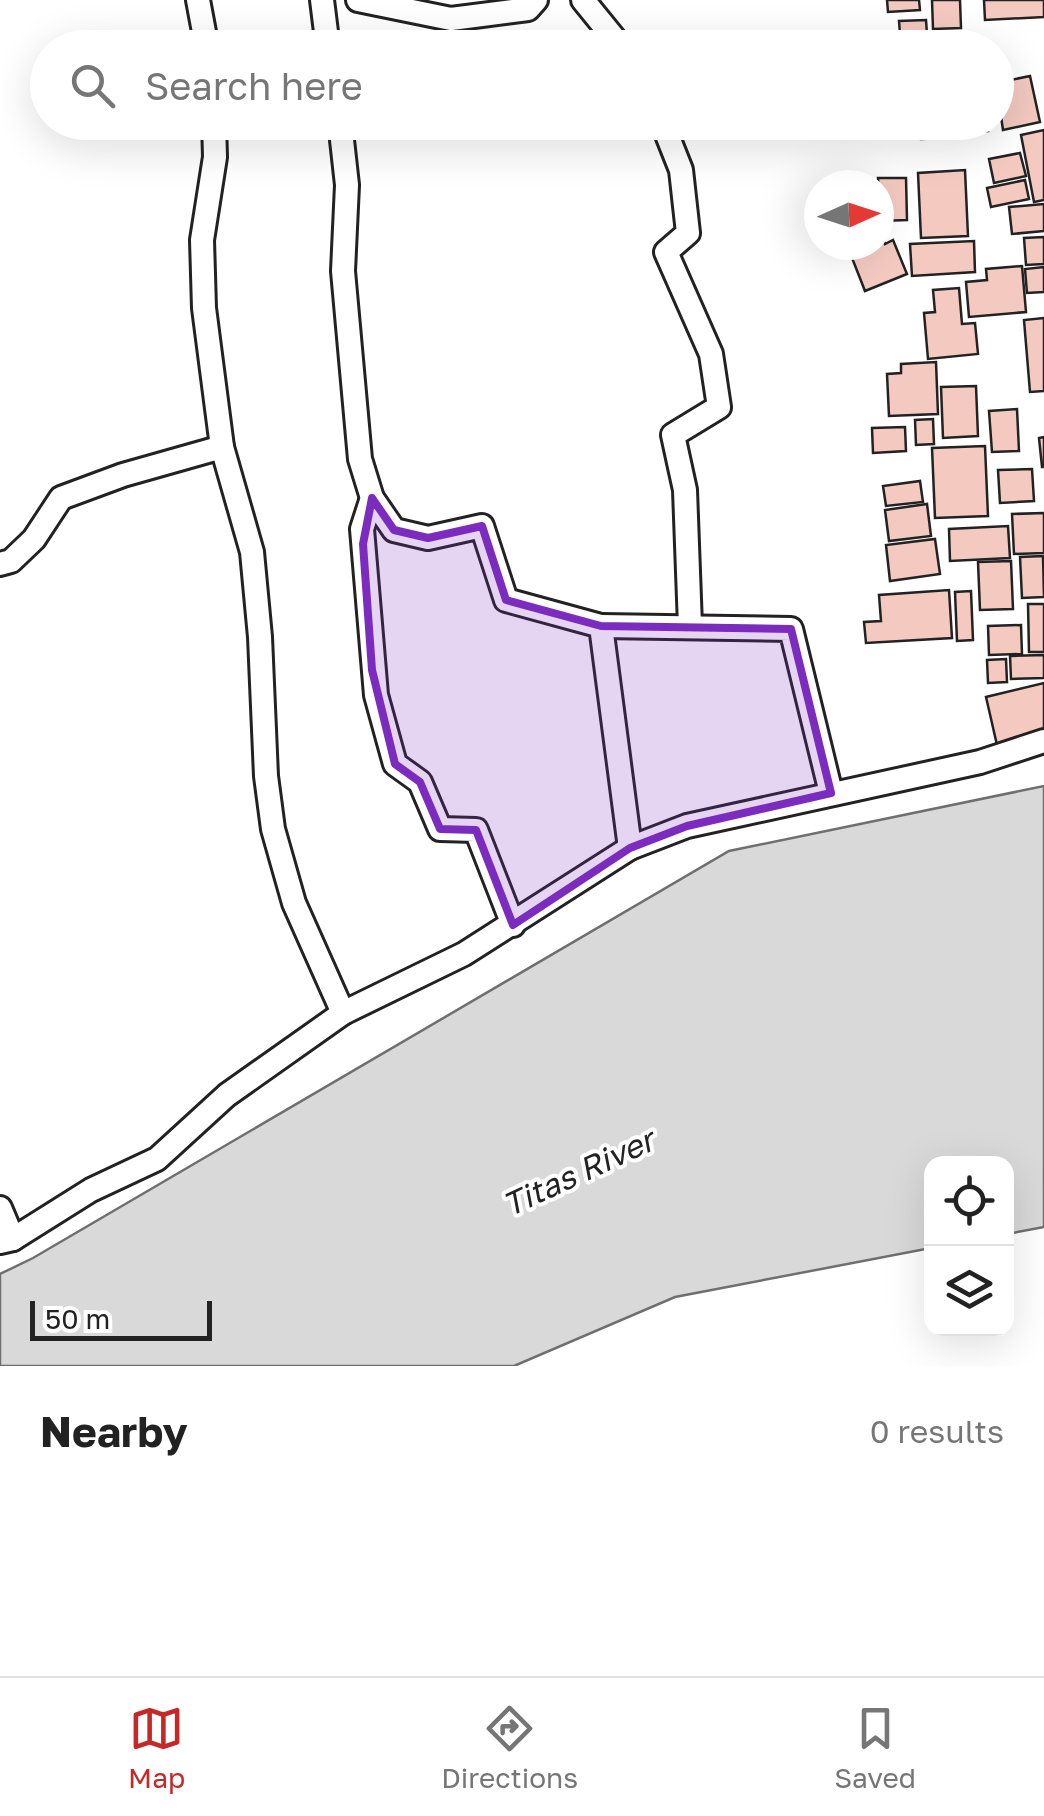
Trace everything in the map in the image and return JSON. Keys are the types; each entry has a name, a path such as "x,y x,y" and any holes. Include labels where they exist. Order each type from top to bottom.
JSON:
{"street":[{"path":"198,0 204,30"},
{"path":"326,30 322,3 349,0"},
{"path":"358,0 451,19 528,9 536,0"},
{"path":"583,0 607,30"},
{"path":"215,140 202,240 204,308 222,447 252,552 266,776 273,828 294,903 342,1013"},
{"path":"342,140 347,185 344,286 360,459 372,498 394,530 428,538 482,526 506,600 601,626 791,629 831,793"},
{"path":"669,140 681,170 688,233 666,252 711,354 719,407 673,435 685,490 690,626"},
{"path":"0,564 10,561 34,539 61,498 123,475 222,447"},
{"path":"372,498 362,529 369,638 376,695 395,764 420,782 440,829 476,830 513,925"},
{"path":"601,626 630,848"},
{"path":"0,1208 6,1240 91,1190 157,1160 227,1095 342,1013 464,954 630,848 687,826 980,762 1044,741"}],"highlighted area":[{"path":"372,498 394,530 428,538 482,526 506,600 601,626 791,629 831,793 687,826 630,848 513,925 476,830 440,829 420,782 395,764 372,670 363,544"}],"water":[{"name":"Titas River","path":"1044,786 1044,1227 1014,1233 1014,1156 924,1156 924,1249 675,1297 514,1366 0,1366 0,1274 729,851"}],"building":[{"path":"887,0 919,0 920,10 888,12"},
{"path":"932,0 960,0 961,28 933,29"},
{"path":"984,0 1044,0 1044,17 985,20"},
{"path":"926,20 927,30 900,30 899,21"},
{"path":"1030,76 1040,122 1014,128 1014,79"},
{"path":"1044,130 1044,200 1034,202 1021,135"},
{"path":"1020,153 1026,176 994,183 989,159"},
{"path":"965,170 968,236 921,238 918,173"},
{"path":"894,178 906,178 907,220 894,220"},
{"path":"1025,180 1029,199 991,207 987,188"},
{"path":"1044,204 1044,231 1012,234 1009,207"},
{"path":"1044,237 1044,264 1026,265 1024,238"},
{"path":"974,241 975,272 912,276 910,244"},
{"path":"894,242 907,274 865,291 853,260 894,260"},
{"path":"1022,266 1026,312 969,317 966,282 987,280 986,269"},
{"path":"1044,267 1044,292 1027,293 1025,269"},
{"path":"959,288 962,324 975,323 978,354 928,359 924,313 935,312 933,290"},
{"path":"1044,318 1044,391 1030,392 1024,320"},
{"path":"936,362 938,414 889,416 887,374 901,373 901,364"},
{"path":"976,386 978,436 943,438 941,387"},
{"path":"1017,409 1019,451 992,452 989,411"},
{"path":"933,419 934,444 916,445 915,420"},
{"path":"905,427 906,451 873,453 872,428"},
{"path":"1044,437 1044,467 1042,467 1039,438"},
{"path":"985,446 988,516 935,518 932,448"},
{"path":"1032,469 1034,501 1000,503 998,470"},
{"path":"920,481 923,502 886,506 883,486"},
{"path":"927,504 931,536 889,541 885,510"},
{"path":"1044,513 1044,553 1014,554 1012,514"},
{"path":"1008,526 1010,558 950,561 949,529"},
{"path":"935,539 940,574 890,581 886,545"},
{"path":"1043,556 1044,597 1022,598 1020,557"},
{"path":"1011,561 1013,609 980,610 978,562"},
{"path":"949,590 952,638 866,643 864,622 881,621 879,595"},
{"path":"971,591 973,640 957,641 955,592"},
{"path":"1028,604 1044,604 1044,652 1029,652"},
{"path":"1021,625 1022,654 989,655 988,626"},
{"path":"1044,655 1044,678 1011,679 1010,656"},
{"path":"1006,659 1007,682 988,683 987,660"},
{"path":"1044,683 1044,734 997,745 986,697"}]}
